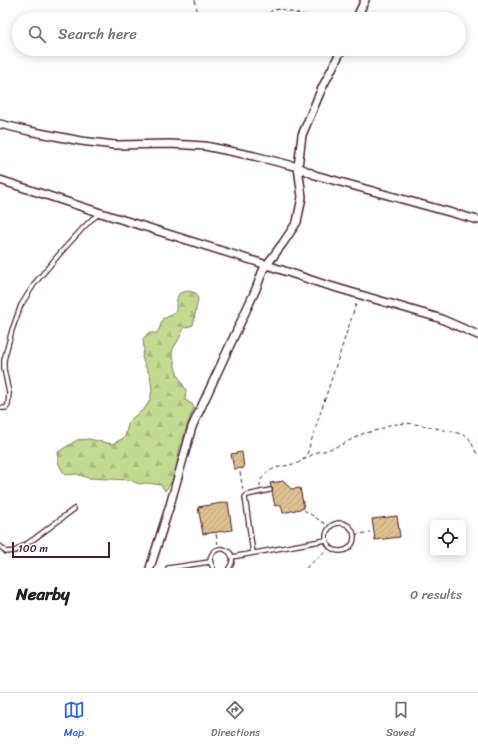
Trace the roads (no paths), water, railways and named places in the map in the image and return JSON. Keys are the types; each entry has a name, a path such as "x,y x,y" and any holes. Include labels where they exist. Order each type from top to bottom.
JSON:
{"street":[{"path":"359,12 365,0"},
{"path":"150,568 192,427 256,289 263,270 297,222 302,197 298,167 302,135 322,88 338,56"},
{"path":"0,124 100,144 170,144 205,146 298,167 315,175 478,220"},
{"path":"0,180 320,283 439,318 478,335"}],"lane":[{"path":"0,408 6,408 8,404 9,393 4,369 4,360 12,330 21,305 57,256 83,228 101,213"},
{"path":"254,553 245,497 247,494 270,490"},
{"path":"0,546 6,552 15,551 34,539 74,509"},
{"path":"343,523 351,527 355,535 353,544 346,550 340,552 330,547 326,540 327,532 330,527 335,524 343,523"},
{"path":"232,557 326,540"},
{"path":"213,568 210,562 211,555 219,549 229,551 232,557 232,564 229,568"},
{"path":"168,568 210,562"}]}
